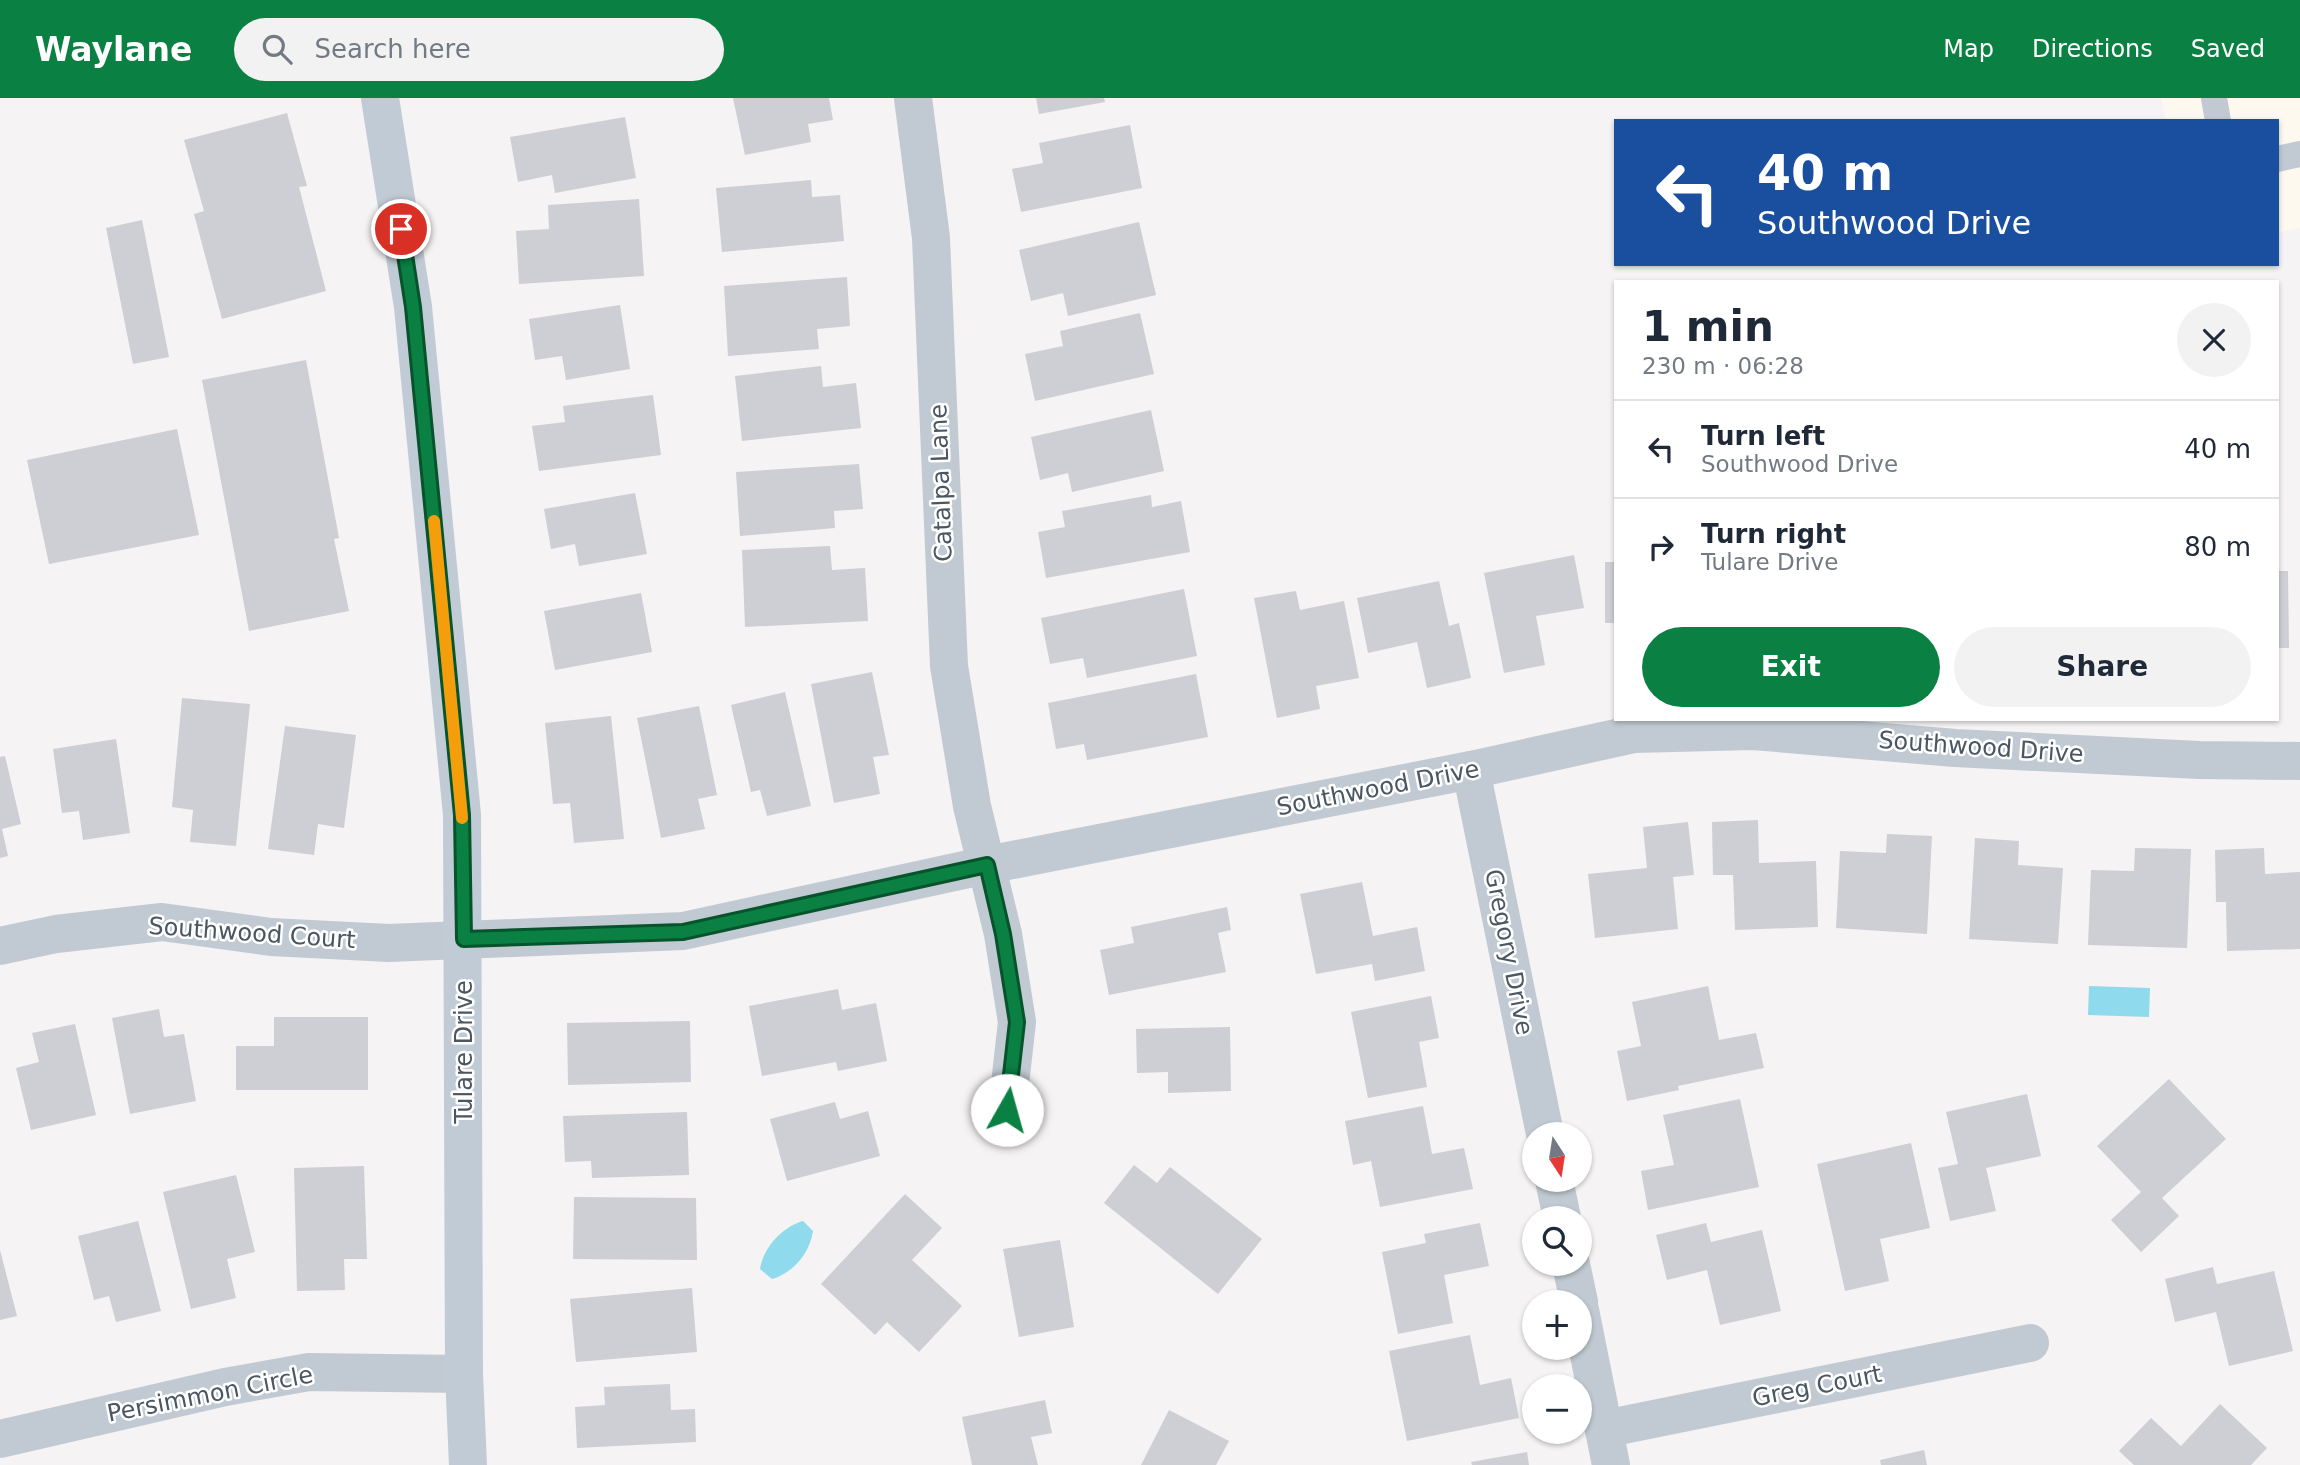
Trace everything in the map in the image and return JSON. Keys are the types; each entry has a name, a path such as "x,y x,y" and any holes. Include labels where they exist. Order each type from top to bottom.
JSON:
{"street":[{"name":"Tulare Drive","path":"380,98 415,321 462,815 464,1374 468,1465"},
{"name":"Catalpa Lane","path":"913,98 930,238 949,666 972,806 1003,934 1017,1022 1007,1110"},
{"name":"Southwood Drive","path":"464,939 683,932 987,865 1471,770 1634,734 1753,731 1955,748 2199,760 2300,761"},
{"name":"Gregory Drive","path":"1471,770 1543,1122"},
{"name":"Southwood Court","path":"0,946 56,934 162,922 271,937 395,943 464,939"},
{"name":"Greg Court","path":"1607,1447 2030,1343"},
{"path":"1590,1360 1607,1447"},
{"name":"Persimmon Circle","path":"0,1439 225,1387 309,1372 464,1374"}],"lane":[{"path":"2214,98 2218,119"},
{"path":"2279,159 2300,155"}],"shaded area":[{"path":"2161,98 2300,98 2300,228 2279,233 2279,119 2166,119"}],"water":[{"path":"2089,986 2150,988 2149,1017 2088,1015"},
{"path":"803,1221 813,1231 808,1247 793,1267 772,1279 760,1269 765,1253 781,1233"}],"building":[{"path":"733,98 829,98 833,120 808,124 811,142 745,155"},
{"path":"1036,98 1104,98 1105,102 1039,114"},
{"path":"287,113 307,186 299,187 326,291 222,319 194,214 204,211 184,140"},
{"path":"625,117 636,178 555,193 552,175 518,182 510,137"},
{"path":"1130,125 1142,188 1021,212 1012,169 1043,163 1039,143"},
{"path":"811,180 812,197 840,195 844,241 722,252 716,188"},
{"path":"639,199 644,276 519,284 516,231 549,229 548,205"},
{"path":"142,220 169,357 133,364 106,228"},
{"path":"1139,222 1156,295 1068,316 1063,293 1031,301 1019,250"},
{"path":"847,277 850,326 817,329 819,349 728,356 724,286"},
{"path":"620,305 630,369 566,380 562,356 535,360 529,319"},
{"path":"1140,313 1154,374 1035,401 1025,354 1063,346 1060,331"},
{"path":"306,360 339,538 334,539 349,611 249,631 202,380"},
{"path":"821,366 823,387 856,383 861,428 742,441 735,376"},
{"path":"653,395 661,455 539,471 532,426 565,422 563,406"},
{"path":"1151,410 1164,471 1072,492 1068,473 1040,480 1031,437"},
{"path":"177,429 199,535 49,564 27,460"},
{"path":"859,464 863,509 834,511 835,528 740,536 736,472"},
{"path":"635,493 647,554 579,566 575,544 551,549 544,509"},
{"path":"1151,495 1152,507 1181,501 1190,552 1046,578 1038,532 1065,527 1062,511"},
{"path":"830,546 832,570 865,568 868,621 745,627 742,550"},
{"path":"1574,555 1584,608 1536,616 1545,665 1504,673 1484,573"},
{"path":"1605,562 1614,562 1614,623 1605,623"},
{"path":"2279,571 2288,571 2289,648 2279,648"},
{"path":"1439,581 1449,626 1459,623 1471,678 1427,688 1417,642 1368,653 1357,598"},
{"path":"1184,589 1197,656 1087,678 1083,658 1050,664 1041,618"},
{"path":"1296,591 1300,610 1344,601 1359,678 1316,686 1320,709 1277,718 1254,598"},
{"path":"641,593 652,652 555,670 544,611"},
{"path":"872,672 889,755 873,757 880,794 834,803 811,684"},
{"path":"1196,674 1208,737 1087,760 1084,744 1056,749 1048,703"},
{"path":"785,692 811,806 767,816 760,790 751,792 731,705"},
{"path":"182,698 250,704 236,846 190,842 193,810 172,807"},
{"path":"699,706 717,795 698,799 705,829 661,838 637,718"},
{"path":"611,716 624,839 574,843 570,803 553,804 545,723"},
{"path":"285,726 356,735 344,828 318,824 314,855 268,849"},
{"path":"116,739 130,833 83,840 79,811 62,813 53,749"},
{"path":"5,756 21,824 2,829 8,856 0,858 0,757"},
{"path":"1758,820 1759,863 1816,861 1818,927 1735,930 1733,875 1713,875 1712,822"},
{"path":"1688,822 1694,875 1673,877 1678,929 1595,938 1588,874 1647,868 1643,827"},
{"path":"1887,834 1932,836 1927,934 1836,928 1840,851 1886,853"},
{"path":"1975,838 2019,841 2018,865 2063,868 2058,944 1969,939"},
{"path":"2135,848 2191,849 2187,948 2088,945 2091,870 2134,871"},
{"path":"2264,848 2265,874 2300,872 2300,949 2227,951 2226,902 2216,902 2215,850"},
{"path":"1362,882 1373,936 1417,927 1425,971 1375,981 1372,964 1316,974 1300,894"},
{"path":"1227,907 1231,930 1218,933 1226,972 1109,995 1100,950 1134,943 1131,927"},
{"path":"1708,986 1719,1040 1756,1033 1764,1068 1678,1086 1679,1090 1627,1101 1617,1051 1641,1046 1632,1002"},
{"path":"838,989 842,1010 876,1003 887,1061 838,1071 836,1062 762,1076 749,1006"},
{"path":"1431,996 1439,1038 1419,1042 1427,1087 1368,1098 1351,1012"},
{"path":"159,1009 164,1037 184,1034 196,1101 130,1114 112,1018"},
{"path":"274,1017 368,1017 368,1090 236,1090 236,1046 274,1046"},
{"path":"690,1021 691,1082 568,1085 567,1023"},
{"path":"75,1024 96,1115 31,1130 16,1068 39,1062 32,1033"},
{"path":"1230,1027 1231,1091 1168,1093 1168,1072 1137,1073 1136,1029"},
{"path":"2169,1079 2226,1139 2162,1198 2179,1216 2141,1252 2111,1220 2141,1192 2097,1146"},
{"path":"2027,1094 2041,1156 1986,1168 1996,1211 1950,1221 1938,1168 1958,1164 1946,1112"},
{"path":"1740,1099 1759,1187 1648,1210 1641,1171 1674,1165 1663,1115"},
{"path":"835,1102 840,1119 868,1111 880,1156 787,1181 770,1119"},
{"path":"1423,1106 1432,1154 1464,1148 1473,1189 1380,1207 1371,1161 1353,1165 1345,1121"},
{"path":"687,1112 689,1175 592,1178 591,1161 565,1162 563,1116"},
{"path":"1911,1143 1930,1228 1880,1239 1889,1281 1845,1291 1817,1164"},
{"path":"1134,1165 1157,1183 1170,1167 1262,1239 1218,1294 1104,1203"},
{"path":"364,1166 367,1259 344,1259 345,1290 297,1291 294,1168"},
{"path":"236,1175 255,1252 227,1259 236,1298 191,1309 163,1192"},
{"path":"905,1194 942,1228 912,1260 962,1306 919,1352 887,1322 875,1335 821,1284"},
{"path":"574,1197 696,1198 697,1260 573,1259"},
{"path":"138,1221 161,1311 116,1322 109,1296 94,1300 78,1236"},
{"path":"1480,1223 1489,1266 1444,1275 1453,1323 1398,1334 1382,1252 1426,1243 1424,1234"},
{"path":"1706,1223 1711,1242 1762,1230 1781,1311 1720,1325 1707,1270 1667,1280 1656,1235"},
{"path":"1060,1240 1074,1327 1019,1337 1003,1249"},
{"path":"0,1250 17,1316 0,1320"},
{"path":"2213,1267 2217,1284 2274,1271 2293,1351 2229,1366 2216,1312 2175,1322 2165,1279"},
{"path":"692,1288 697,1352 576,1362 570,1299"},
{"path":"1470,1335 1480,1385 1511,1378 1519,1418 1407,1441 1389,1351"},
{"path":"670,1384 671,1410 695,1409 696,1442 577,1448 575,1407 605,1405 604,1387"},
{"path":"1045,1400 1052,1433 1031,1437 1038,1465 972,1465 962,1417"},
{"path":"2220,1404 2267,1448 2251,1465 2134,1465 2119,1451 2151,1418 2181,1446"},
{"path":"1169,1410 1229,1441 1216,1465 1141,1465"},
{"path":"1924,1450 1927,1465 1881,1465 1880,1460"},
{"path":"1527,1452 1529,1465 1472,1465 1471,1462"}],"slow traffic":[{"path":"434,521 462,818"}],"route":[{"path":"401,229 413,307 462,815 464,939 683,932 987,865 1003,934 1017,1022 1007,1110"}]}
